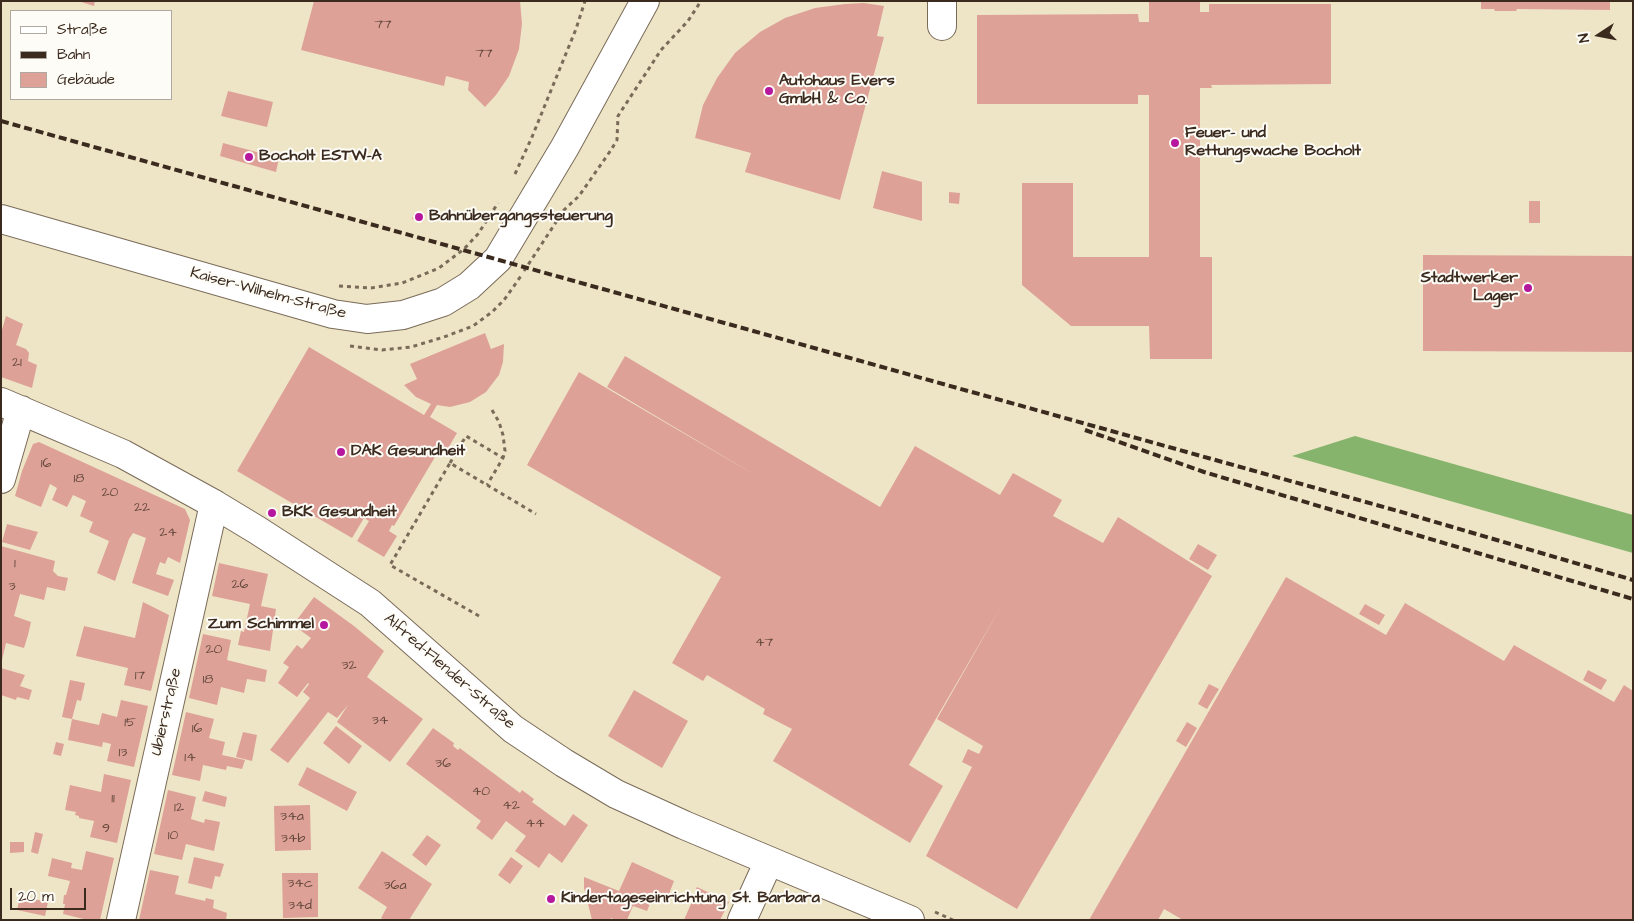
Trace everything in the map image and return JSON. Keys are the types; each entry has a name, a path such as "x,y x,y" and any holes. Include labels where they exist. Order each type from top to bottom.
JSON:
{"street":[{"name":"Kaiser-Wilhelm-Straße","path":"1,219 333,314 367,319 403,315 443,302 469,286 498,258 565,148 645,1"},
{"path":"1,479 11,406"},
{"name":"Alfred-Flender-Straße","path":"11,406 123,454 214,504 370,603 513,729 564,763 616,794 684,826 910,920"},
{"name":"Ubierstraße","path":"121,920 214,504"},
{"path":"742,920 769,861"}],"path":[{"path":"514,177 576,29 585,1"},
{"path":"345,344 382,350 411,347 472,326 492,312 504,300 564,210 579,196 611,150 616,140 618,116 662,50 688,21 701,1"},
{"path":"338,286 371,288 402,283 439,268 464,249 478,234 499,201"},
{"path":"487,485 506,451 499,422 492,410"},
{"path":"478,616 390,565 466,436 503,458"},
{"path":"450,463 536,514"},
{"path":"935,911 953,920"}],"green space":[{"path":"1355,436 1633,515 1633,553 1292,456"}],"building":[{"path":"78,1 95,1 94,6"},
{"path":"314,1 520,1 522,24 519,49 509,76 485,107 468,90 469,82 446,76 444,86 301,50"},
{"name":"Feuer- und Rettungswache Bocholt","path":"1149,1 1200,1 1200,12 1209,12 1209,4 1331,4 1331,84 1211,85 1212,88 1200,88 1200,257 1212,257 1212,359 1150,359 1149,326 1071,326 1022,285 1022,183 1073,183 1073,257 1149,257 1149,95 1138,95 1138,104 977,104 977,15 1138,14 1139,22 1149,22"},
{"path":"1481,1 1610,1 1610,10 1517,9 1516,11 1495,11 1494,9 1481,9"},
{"name":"Autohaus Evers GmbH & Co.","path":"864,3 884,6 877,36 884,37 840,200 745,172 751,153 695,138 703,105 717,78 735,53 760,32 785,18 815,8"},
{"path":"228,91 273,102 267,127 221,116"},
{"name":"Bocholt ESTW-A","path":"223,143 279,158 276,172 220,156"},
{"path":"882,171 922,182 922,221 873,208"},
{"path":"949,192 960,193 959,204 949,203"},
{"path":"1529,201 1540,201 1540,223 1529,223"},
{"name":"Bahnübergangssteuerung","path":"414,213 425,215 423,222 412,219"},
{"name":"Stadtwerker Lager","path":"1423,255 1632,256 1632,352 1423,351"},
{"path":"6,316 23,324 16,345 26,349 29,353 28,361 37,365 32,388 1,377 1,333"},
{"name":"DAK Gesundheit","path":"485,333 491,349 504,344 503,362 499,375 486,392 470,402 450,407 437,405 430,417 457,433 444,455 436,450 433,456 435,457 394,526 392,525 389,531 397,536 384,557 357,541 369,521 364,518 352,538 237,471 309,347 424,415 431,404 416,397 404,385 417,379 410,364"},
{"path":"625,356 880,507 915,446 1000,495 1013,473 1062,500 1053,516 1103,543 1118,517 1212,576 1017,909 926,856 972,767 962,762 968,749 979,754 983,746 937,719 1002,605 909,765 943,786 910,843 773,761 792,729 763,714 765,709 707,675 703,681 672,663 721,577 527,465 579,372 760,478 607,387"},
{"path":"39,442 185,509 190,520 180,563 168,557 165,564 160,562 156,574 174,580 168,596 132,583 146,538 133,533 129,539 115,581 97,573 109,541 89,532 93,522 80,516 86,501 73,495 67,507 52,500 57,488 50,484 41,507 15,496 22,471 33,444"},
{"path":"7,524 38,532 30,550 2,542"},
{"path":"1198,544 1217,555 1208,570 1189,559"},
{"path":"1,546 55,561 53,571 58,576 68,578 65,591 47,587 44,600 20,594 14,616 31,622 28,635 24,648 6,643 2,660"},
{"path":"219,563 268,574 261,606 276,609 270,651 238,645 241,631 244,632 250,604 212,596"},
{"path":"1286,577 1386,635 1405,603 1504,661 1514,645 1614,702 1624,685 1633,691 1633,920 1183,920 1164,909 1158,920 1089,920"},
{"path":"314,597 384,651 367,677 423,719 390,762 337,722 348,705 337,718 328,712 288,763 270,750 310,698 303,692 308,683 297,697 278,683 289,667 283,663 297,645 302,649 311,638 293,625"},
{"path":"143,602 169,615 151,691 124,685 128,668 76,656 84,626 135,638"},
{"path":"1365,604 1385,615 1379,625 1359,614"},
{"path":"203,634 231,640 227,660 267,670 265,682 247,679 244,693 221,687 217,705 189,698"},
{"path":"1,668 25,675 20,686 32,690 29,700 17,697 16,700 1,695"},
{"path":"1588,670 1607,680 1601,690 1583,680"},
{"path":"70,680 85,683 81,701 77,700 72,719 62,717"},
{"path":"1209,684 1219,689 1207,709 1198,704"},
{"path":"634,690 688,721 662,768 608,736"},
{"path":"121,700 148,706 134,767 107,761 111,744 103,742 102,747 68,740 72,719 99,725 102,713 117,717"},
{"path":"186,712 214,719 209,738 225,742 222,755 245,760 242,769 227,766 226,770 203,765 200,781 172,775"},
{"path":"1187,722 1197,728 1186,747 1176,741"},
{"path":"336,726 362,746 349,764 323,743"},
{"path":"433,728 454,743 453,746 458,750 460,748 520,793 522,790 534,799 532,802 565,826 573,814 588,825 562,863 549,853 539,868 515,851 526,836 506,821 492,840 476,828 481,821 406,764"},
{"path":"243,732 257,735 252,761 236,757"},
{"path":"56,742 64,744 61,756 53,754"},
{"path":"307,767 357,792 347,811 298,785"},
{"path":"104,774 131,780 117,843 90,837 94,821 79,818 79,816 75,815 76,812 65,810 70,785 101,792"},
{"path":"168,790 196,797 191,819 204,823 205,819 220,822 214,851 186,844 182,860 154,854"},
{"path":"205,791 227,797 225,807 202,801"},
{"path":"310,805 311,850 275,851 274,806"},
{"path":"35,832 43,834 38,854 31,852"},
{"path":"427,835 441,845 426,866 412,855"},
{"path":"10,842 24,842 24,852 10,853"},
{"path":"86,851 114,858 100,920 88,920 63,914 64,895 66,895 70,881 48,876 52,858 72,863 71,868 82,870"},
{"path":"382,851 432,884 409,920 384,920 381,918 387,907 358,888"},
{"path":"194,857 224,864 220,877 215,876 212,889 188,883"},
{"path":"511,857 523,866 510,884 498,875"},
{"path":"632,862 674,881 667,899 654,894 647,911 633,906 627,920 611,918 610,920 592,920 584,888 584,877 619,891"},
{"path":"150,870 179,876 175,894 205,901 206,898 214,900 213,908 227,913 226,920 139,920"},
{"path":"282,873 318,873 318,917 283,918"},
{"path":"697,887 729,902 720,920 684,920"},
{"path":"20,896 48,902 45,916 17,910"}],"railway":[{"path":"1,121 1398,511 1633,580"},
{"path":"1085,430 1204,472 1633,599"}],"place":[{"name":"Autohaus Evers GmbH & Co.","path":"769,91"},
{"name":"Feuer- und Rettungswache Bocholt","path":"1175,143"},
{"name":"Bocholt ESTW-A","path":"249,157"},
{"name":"Bahnübergangssteuerung","path":"419,217"},
{"name":"Stadtwerker Lager","path":"1528,288"},
{"name":"DAK Gesundheit","path":"341,452"},
{"name":"BKK Gesundheit","path":"272,513"},
{"name":"Zum Schimmel","path":"324,625"},
{"name":"Kindertageseinrichtung St. Barbara","path":"551,899"}]}
